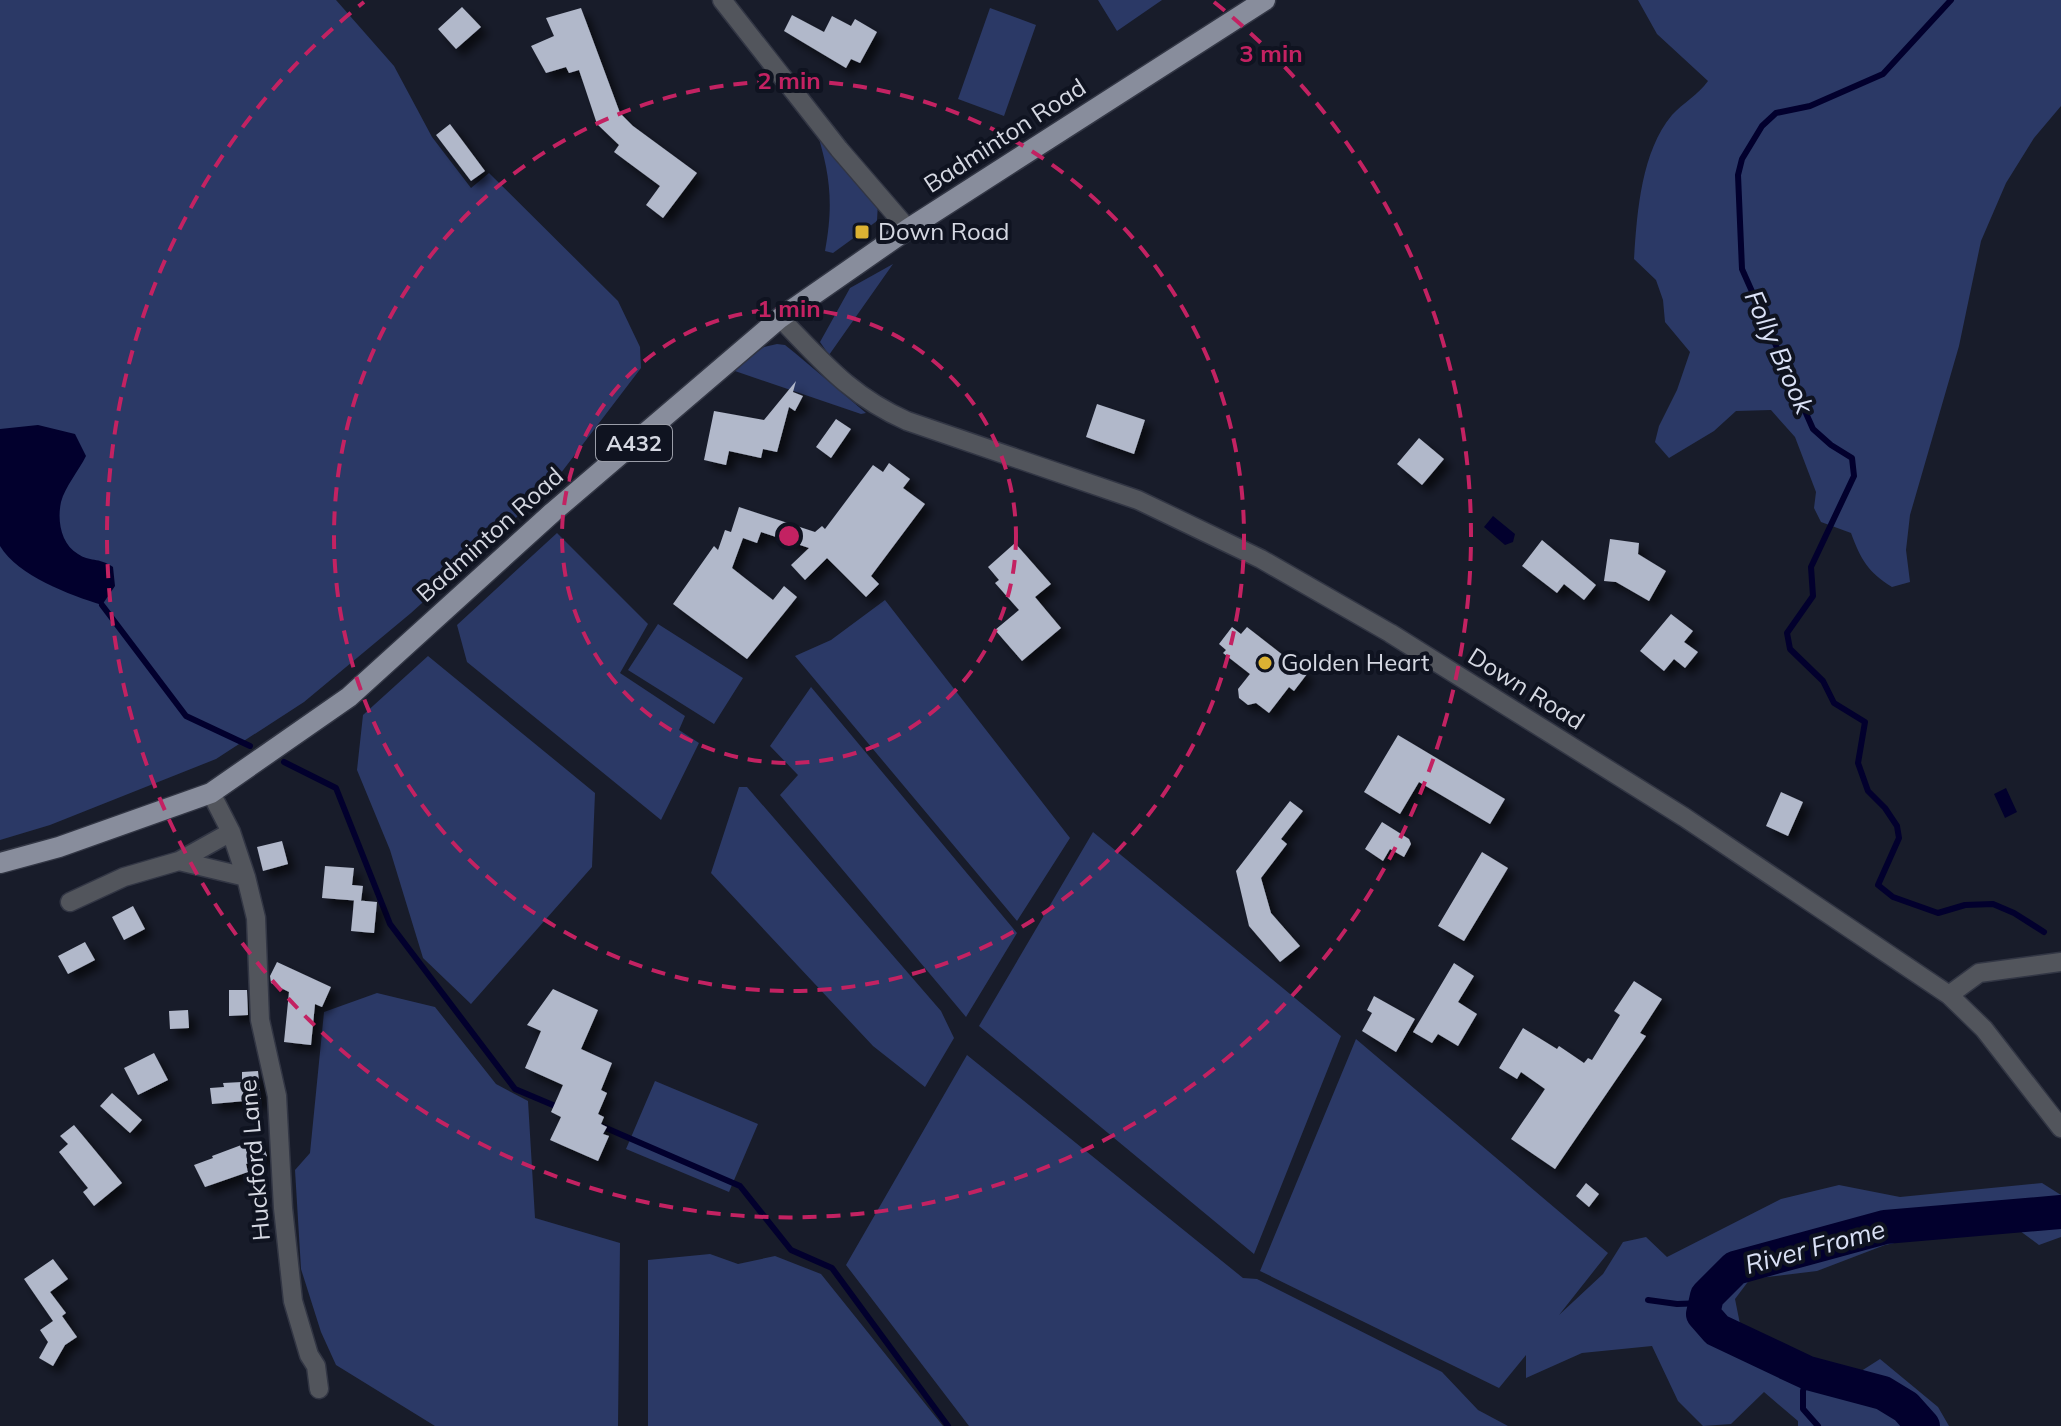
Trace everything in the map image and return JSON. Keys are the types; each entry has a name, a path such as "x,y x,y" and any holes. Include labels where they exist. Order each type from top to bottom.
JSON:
{"main road":[{"name":"Badminton Road","path":"0,863 59,847 211,793 349,697 553,512 780,318 908,229 1265,0"}],"street":[{"path":"722,0 839,149 908,229"},
{"name":"Down Road","path":"780,318 847,386 883,411 1138,500 1261,559 1377,626 1684,817 1949,995 1984,1029 2061,1128"},
{"name":"Huckford Lane","path":"211,793 231,832 256,918 260,1020 277,1096 283,1208 293,1301 309,1355 316,1366 319,1389"},
{"path":"70,902 124,877 179,861 231,832"},
{"path":"179,861 246,877"},
{"path":"1949,995 1979,973 2055,962"}],"shaded area":[{"path":"0,0 336,0 394,66 432,137 471,188 489,173 618,301 640,347 641,368 551,486 411,613 304,702 216,759 50,825 0,840"},
{"path":"1098,0 1162,0 1117,31"},
{"path":"1638,0 2061,0 2061,106 2034,138 2006,183 1981,241 1959,346 1910,515 1906,550 1910,582 1892,587 1866,564 1851,533 1821,522 1814,508 1816,492 1795,437 1771,410 1736,411 1714,431 1669,458 1655,442 1690,352 1665,322 1663,300 1656,280 1634,259 1639,203 1647,165 1662,130 1672,115 1708,81 1657,34"},
{"path":"990,8 1036,25 1004,116 958,99"},
{"path":"815,126 878,202 877,221 833,253 825,251 829,188"},
{"path":"893,264 829,355 820,342 850,288"},
{"path":"785,345 866,413 861,414 732,370 764,347"},
{"path":"38,425 75,434 86,456 63,496 60,524 72,550 113,567 115,586 102,605 60,590 32,575 8,557 0,546 0,429"},
{"path":"1493,516 1515,534 1513,542 1505,545 1484,527"},
{"path":"557,533 648,624 620,673 685,716 679,730 699,743 661,820 467,662 457,625"},
{"path":"885,600 1070,838 1017,921 795,656 831,640"},
{"path":"658,624 743,678 714,724 628,670"},
{"path":"428,656 595,793 592,867 471,1004 423,958 390,850 357,770 363,715"},
{"path":"811,687 1017,933 966,1017 780,795 798,775 770,746"},
{"path":"739,787 747,787 941,1011 954,1038 925,1087 873,1046 711,873"},
{"path":"2006,788 2017,812 2005,818 1994,794"},
{"path":"1093,832 1341,1036 1254,1254 979,1026"},
{"path":"377,993 435,1007 496,1084 528,1101 535,1218 620,1243 618,1426 435,1426 336,1365 321,1332 301,1269 295,1170 310,1153 324,1012"},
{"path":"1356,1039 1608,1253 1559,1315 1603,1274 1623,1242 1646,1237 1667,1257 1781,1199 1839,1185 1900,1197 2042,1183 2061,1195 2061,1237 2039,1245 2005,1220 1885,1245 1817,1271 1750,1279 1735,1299 1740,1324 1794,1353 1790,1377 1830,1391 1880,1359 1938,1407 1949,1426 1798,1426 1798,1421 1764,1392 1731,1424 1703,1426 1678,1401 1652,1346 1582,1353 1526,1378 1526,1355 1499,1388 1260,1271"},
{"path":"967,1055 1243,1278 1257,1279 1442,1372 1478,1410 1508,1426 969,1426 846,1265"},
{"path":"655,1081 758,1124 729,1192 626,1149"},
{"path":"710,1254 738,1264 775,1256 821,1274 943,1426 648,1426 648,1260"}],"building":[{"path":"462,7 481,27 456,49 438,29"},
{"path":"581,8 620,113 697,173 663,218 646,205 660,186 614,152 619,145 597,124 579,70 569,73 566,67 546,73 531,46 554,36 546,18"},
{"path":"792,15 824,32 832,16 851,26 855,19 877,32 860,63 851,59 846,68 784,31"},
{"path":"450,124 485,171 471,181 436,135"},
{"path":"796,381 793,392 803,396 795,411 789,407 777,452 763,449 761,458 729,451 726,465 704,460 714,411 764,420"},
{"path":"1097,404 1145,420 1134,454 1086,437"},
{"path":"836,419 851,429 831,458 816,447"},
{"path":"1419,438 1444,459 1422,485 1397,464"},
{"path":"889,463 910,479 903,488 925,504 871,576 879,584 866,597 827,558 805,580 791,565 809,548 761,532 757,543 743,538 732,568 773,600 784,586 797,597 747,659 673,604 714,546 718,550 725,530 731,532 739,507 815,532 822,526 825,529 873,465 883,472"},
{"path":"1610,539 1639,543 1638,554 1666,571 1649,601 1616,582 1604,581"},
{"path":"1542,540 1596,585 1584,600 1564,584 1557,593 1522,566"},
{"path":"1015,543 1051,584 1035,597 1061,628 1022,661 995,630 1019,610 995,583 999,580 988,567"},
{"path":"1671,614 1693,631 1684,642 1698,652 1685,668 1674,659 1664,671 1640,651"},
{"name":"Golden Heart","path":"1232,627 1241,634 1247,627 1307,674 1294,691 1289,687 1269,713 1256,703 1248,705 1239,698 1238,689 1250,674 1223,653 1226,650 1219,644"},
{"path":"1398,735 1505,799 1490,824 1419,782 1400,814 1364,792"},
{"path":"1781,792 1803,802 1788,836 1766,826"},
{"path":"1290,801 1303,811 1281,839 1287,844 1261,878 1271,913 1300,946 1280,962 1249,926 1236,871"},
{"path":"1382,822 1409,839 1411,844 1404,857 1390,849 1383,861 1365,849"},
{"path":"282,841 288,864 263,871 257,847"},
{"path":"1482,852 1508,868 1464,941 1438,926"},
{"path":"325,866 354,868 352,885 363,886 361,901 322,898"},
{"path":"354,900 377,902 374,933 351,931"},
{"path":"133,906 145,929 124,940 112,917"},
{"path":"85,942 95,960 68,974 58,956"},
{"path":"277,962 331,987 322,1007 315,1004 311,1045 284,1042 289,992 271,983 270,976"},
{"path":"1454,963 1474,976 1458,1002 1477,1014 1458,1046 1438,1034 1432,1043 1413,1032"},
{"path":"1634,981 1662,999 1640,1033 1646,1036 1555,1169 1511,1139 1545,1089 1521,1072 1517,1079 1499,1068 1523,1028 1584,1063 1588,1058 1592,1060 1620,1015 1614,1011"},
{"path":"553,989 598,1010 581,1049 612,1063 601,1090 607,1093 598,1114 604,1117 601,1124 607,1127 603,1134 609,1136 598,1161 550,1140 561,1117 551,1112 563,1085 525,1068 541,1031 527,1025"},
{"path":"229,990 247,990 248,1015 229,1016"},
{"path":"1374,996 1415,1019 1396,1052 1362,1031 1372,1013 1367,1010"},
{"path":"188,1010 189,1028 170,1029 169,1011"},
{"path":"154,1053 168,1080 138,1095 124,1068"},
{"path":"258,1071 261,1102 212,1104 210,1088 224,1087 223,1083 242,1082 242,1072"},
{"path":"112,1093 142,1120 130,1133 100,1106"},
{"path":"74,1125 122,1183 94,1206 83,1192 88,1188 59,1152 68,1144 60,1136"},
{"path":"260,1138 267,1156 246,1164 248,1172 205,1187 194,1165"},
{"path":"1586,1183 1599,1194 1589,1207 1576,1196"},
{"path":"53,1259 68,1279 50,1292 66,1313 62,1316 77,1337 65,1345 53,1366 39,1358 48,1342 40,1330 53,1321 24,1279"}],"waterway":[{"name":"Folly Brook","path":"1951,0 1883,74 1810,106 1776,113 1762,126 1742,159 1738,175 1742,269 1813,429 1852,458 1854,476 1811,567 1813,596 1787,633 1790,649 1823,681 1834,703 1865,722 1858,763 1868,791 1897,826 1899,838 1878,885 1893,897 1938,913 1965,905 1993,904 2044,932"},
{"path":"102,605 186,716 250,746"},
{"path":"284,762 336,788 390,924 515,1089 560,1108"},
{"path":"599,1125 740,1186 791,1250 832,1268 948,1426"},
{"name":"River Frome","path":"1923,1426 1906,1407 1883,1393 1808,1373 1717,1330 1703,1314 1707,1296 1735,1268 1885,1227 2061,1212"},
{"path":"1648,1300 1677,1304 1705,1303"},
{"path":"1808,1373 1803,1391 1803,1409 1818,1426"}],"place":[{"name":"Down Road","path":"862,232"},
{"name":"Golden Heart","path":"1265,663"}]}
